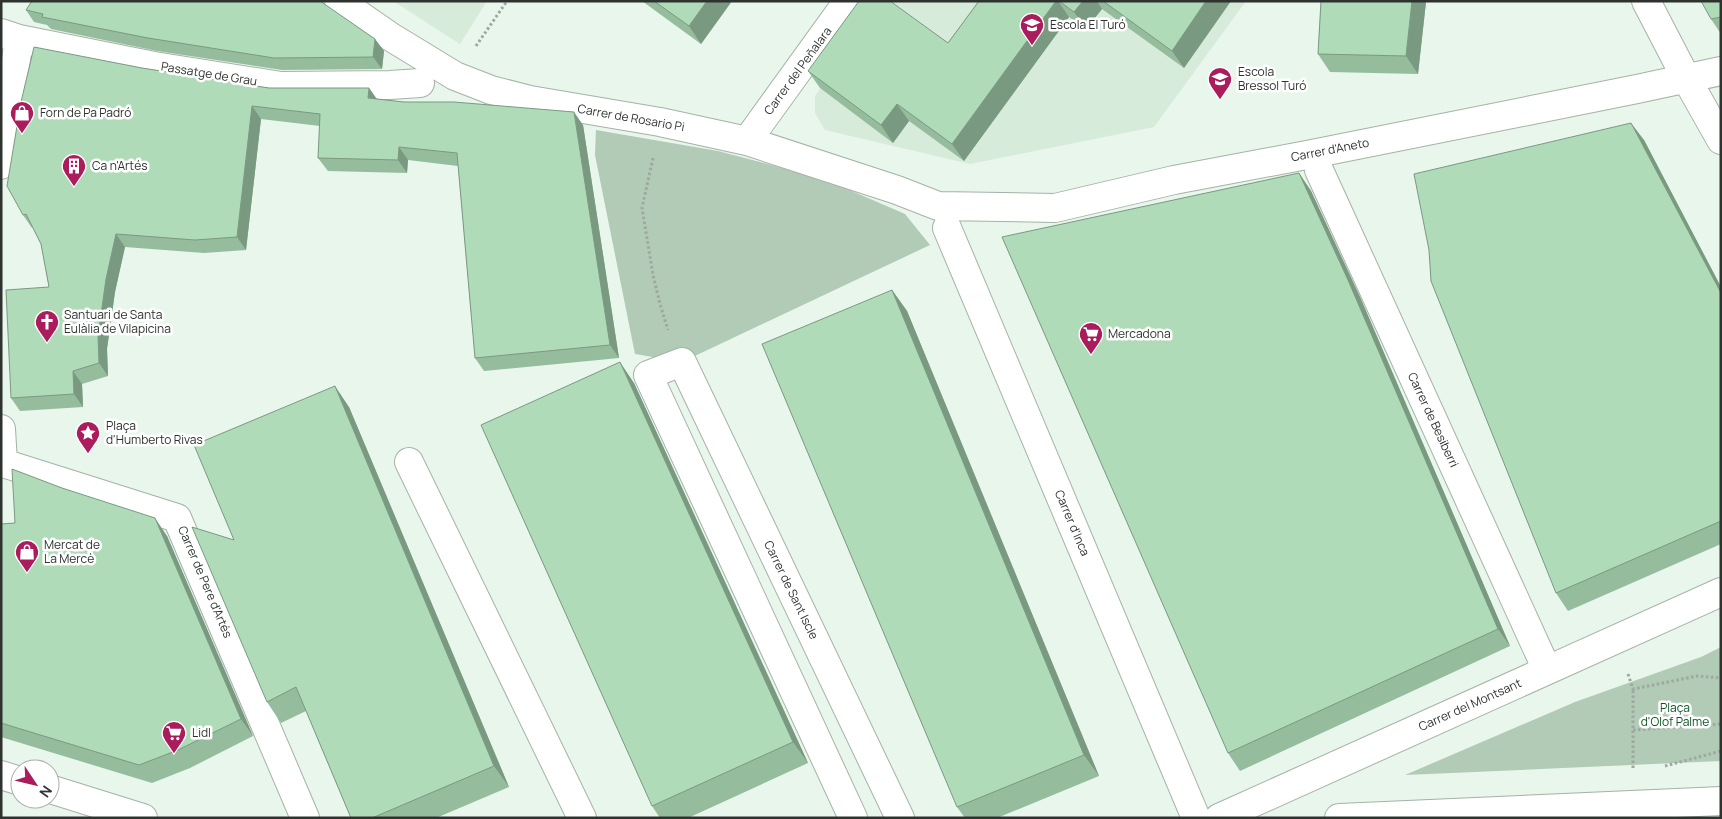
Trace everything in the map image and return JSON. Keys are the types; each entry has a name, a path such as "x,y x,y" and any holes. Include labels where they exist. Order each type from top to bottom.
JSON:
{"street":[{"name":"Carrer de Rosario Pi","path":"339,1 390,37 455,76 491,90 530,100 660,122 747,141 897,190 942,217"},
{"name":"Carrer del Peñalara","path":"747,141 848,1"},
{"path":"1646,1 1721,140"},
{"path":"1,165 10,36"},
{"name":"Passatge de Grau","path":"10,36 154,66 281,86 390,85 420,82"},
{"name":"Carrer d'Aneto","path":"942,217 1055,208 1174,180 1721,71"},
{"name":"Carrer de Besiberri","path":"1318,170 1547,670"},
{"name":"Carrer d'Inca","path":"942,217 1196,818"},
{"name":"Carrer de Sant Iscle","path":"853,818 648,375 682,362 900,818"},
{"name":"Carrer de Pere d'Artés","path":"1,429 3,463 177,518 305,818"},
{"path":"409,462 582,818"},
{"name":"Carrer del Montsant","path":"1218,818 1721,592"},
{"path":"60,793 143,818"},
{"path":"1339,818 1721,801"}],"path":[{"path":"486,32 507,1"},
{"path":"655,152 642,208 660,304 668,330"},
{"path":"1628,673 1633,689 1633,757"},
{"path":"1633,689 1697,676 1721,678"},
{"path":"1633,730 1721,724"},
{"path":"1660,767 1721,751"}],"shaded area":[{"path":"393,1 487,1 460,44"},
{"name":"Escola El Turó","path":"883,1 1246,1 1154,127 970,164 825,130 815,113 815,96"}],"green space":[{"path":"596,130 718,151 832,181 905,214 930,245 682,362 635,354 595,155"},
{"name":"Plaça d'Olof Palme","path":"1721,647 1721,761 1405,775 1575,702 1701,657"}],"building":[{"path":"32,1 320,1 375,39 373,57 274,58 148,38 42,17 43,14 26,10"},
{"path":"654,1 707,1 689,26"},
{"path":"859,1 890,1 948,43 979,1 1056,1 952,144 897,104 881,125 808,71"},
{"path":"1059,1 1083,1 1074,12"},
{"path":"1103,1 1206,1 1172,51"},
{"path":"1321,1 1412,1 1406,56 1318,54"},
{"path":"1701,1 1721,1 1721,17 1711,19"},
{"path":"34,47 142,68 269,88 369,88 368,98 404,102 454,102 574,112 610,345 475,358 457,153 399,147 398,160 318,158 320,114 252,106 237,237 195,240 116,234 106,279 98,336 99,363 73,371 74,394 11,398 6,290 49,287 41,244 26,214 23,215 7,186 21,102"},
{"path":"1631,123 1721,293 1721,521 1556,593 1431,281 1429,250 1414,174"},
{"path":"1299,173 1348,280 1498,629 1228,753 1002,237"},
{"path":"892,290 1084,755 957,807 762,344"},
{"path":"620,362 793,742 652,806 481,425"},
{"path":"335,386 494,766 372,818 351,818 296,687 267,702 192,527 234,540 194,445"},
{"path":"12,469 62,488 155,518 241,719 178,750 139,765 1,723 1,524 15,523"}],"place":[{"name":"Escola El Turó","path":"1032,46"},
{"name":"Escola Bressol Turó","path":"1220,100"},
{"name":"Forn de Pa Padró","path":"22,134"},
{"name":"Ca n'Artés","path":"74,187"},
{"name":"Santuari de Santa Eulàlia de Vilapicina","path":"47,343"},
{"name":"Mercadona","path":"1091,355"},
{"name":"Plaça d'Humberto Rivas","path":"88,454"},
{"name":"Mercat de La Mercè","path":"27,573"},
{"name":"Lidl","path":"174,754"}]}
